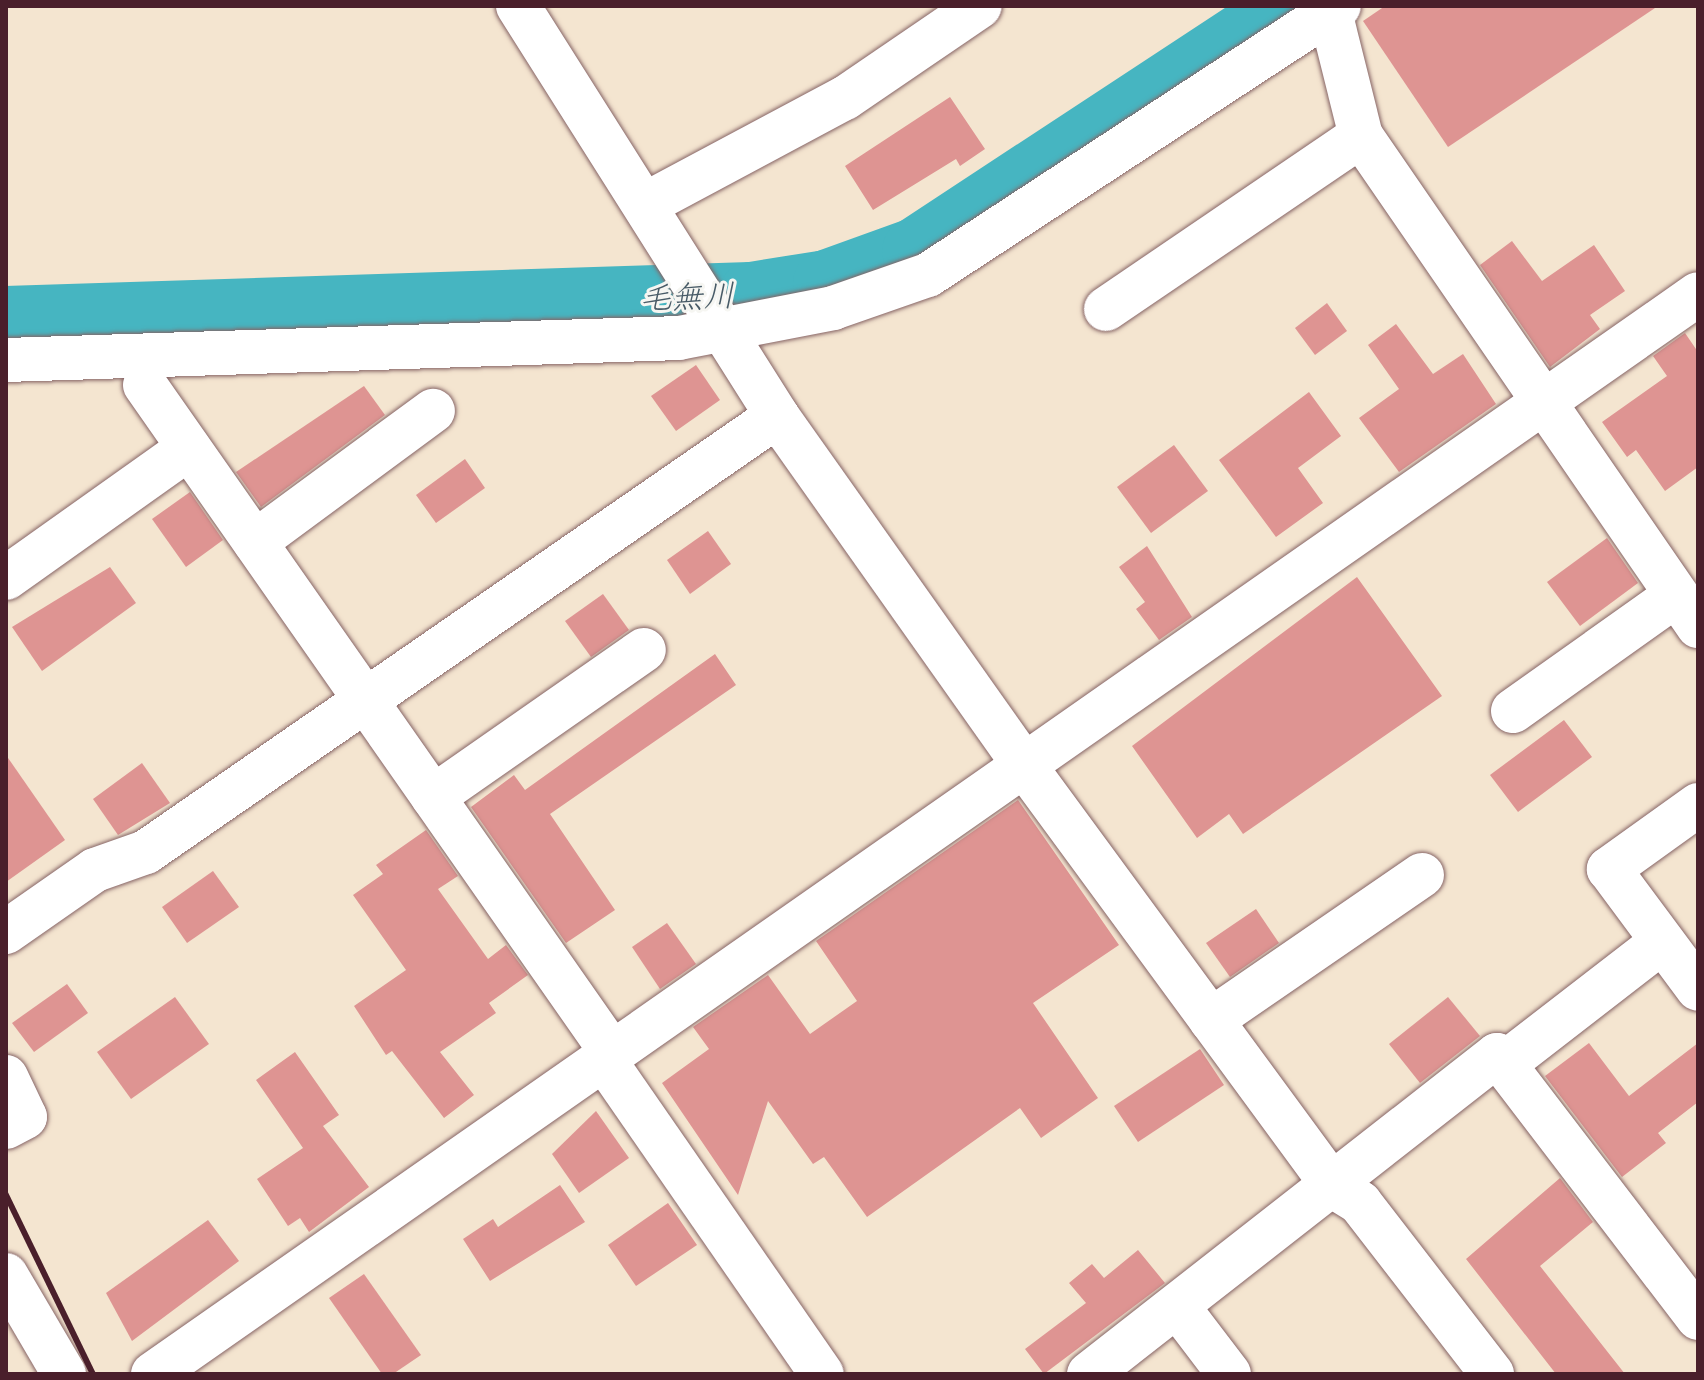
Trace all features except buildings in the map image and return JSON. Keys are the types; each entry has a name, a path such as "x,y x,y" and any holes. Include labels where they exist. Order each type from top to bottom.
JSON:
{"street":[{"path":"648,203 845,98 980,6"},
{"path":"6,360 679,338 722,327 833,308 928,275 1329,8 1361,136 1686,596 1513,711"},
{"path":"534,12 777,416 1024,765 1333,1186 1360,1203 1492,1374"},
{"path":"1106,309 1361,136"},
{"path":"153,1374 1698,294"},
{"path":"145,385 433,797 822,1374"},
{"path":"255,542 433,411"},
{"path":"6,932 95,870 146,852 777,416"},
{"path":"6,578 189,448"},
{"path":"433,797 644,650"},
{"path":"1698,805 1609,869 1698,989"},
{"path":"1211,1020 1422,875"},
{"path":"1504,1064 1662,942"},
{"path":"1089,1374 1497,1055 1698,1318"},
{"path":"6,1077 25,1117 6,1127"},
{"path":"6,1275 64,1374"},
{"path":"1178,1307 1229,1374"}],"waterway":[{"name":"毛無川","path":"6,319 751,295 826,283 915,251 1288,6"}],"railway":[{"path":"6,1195 93,1374"}]}
